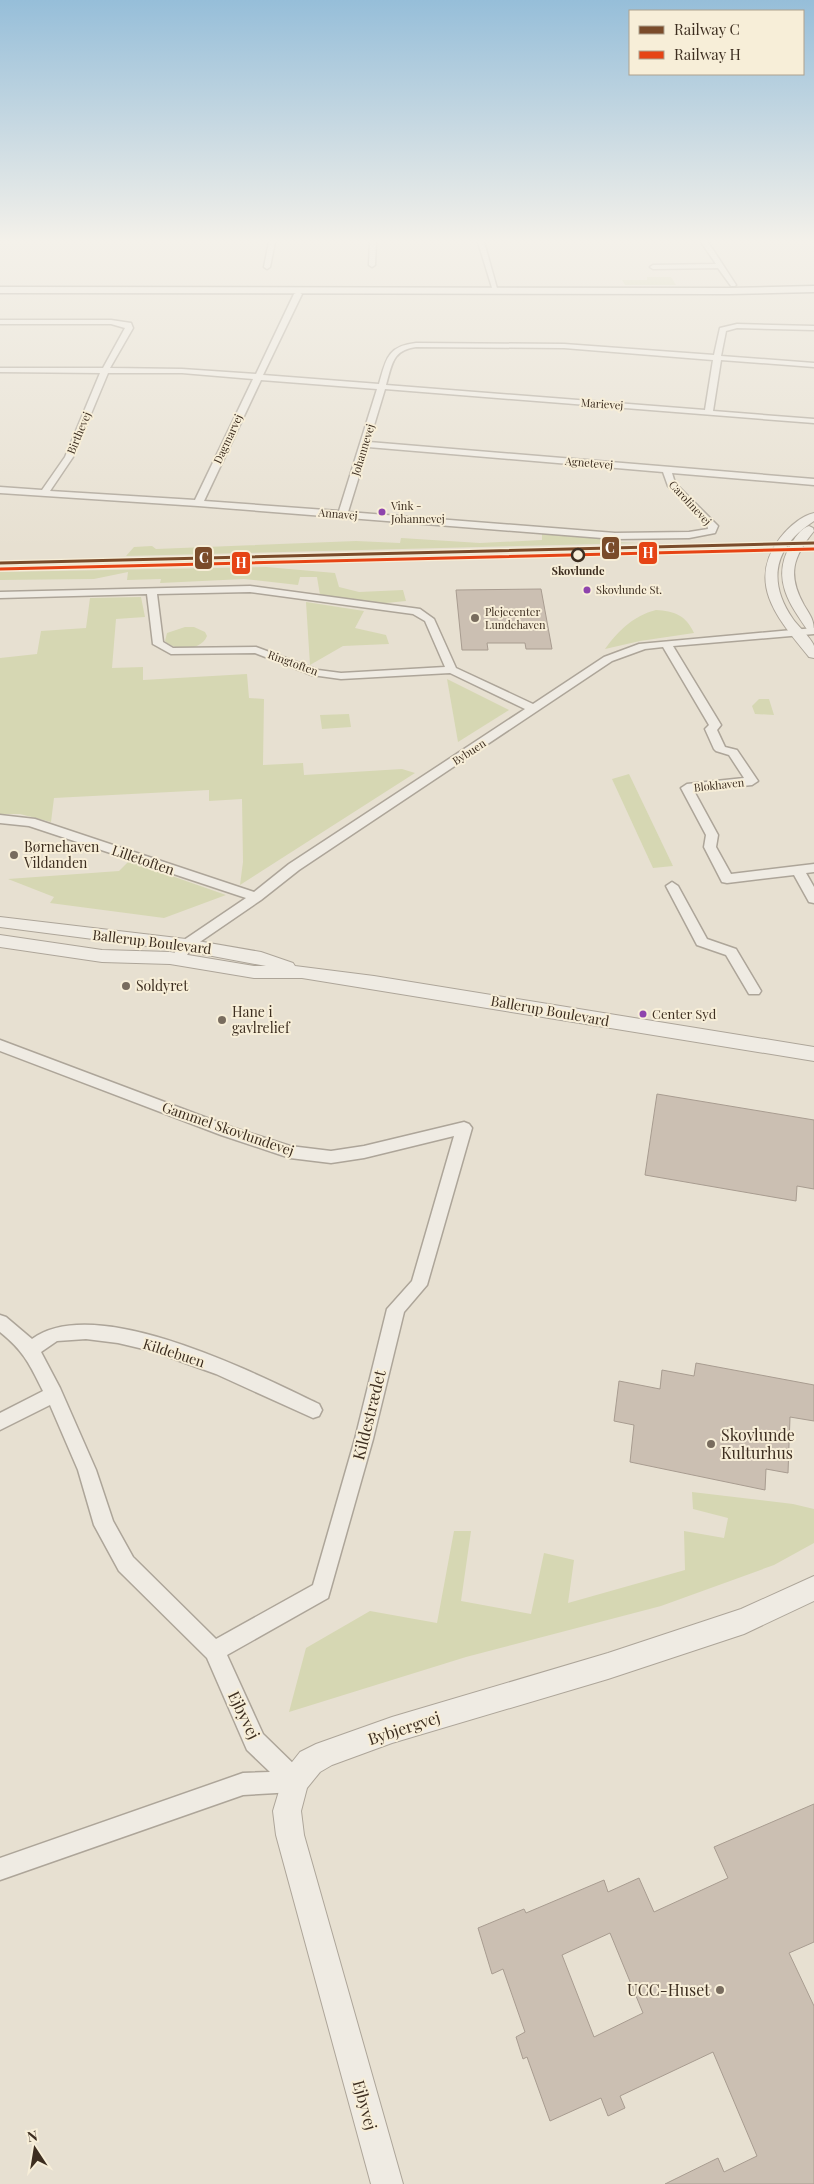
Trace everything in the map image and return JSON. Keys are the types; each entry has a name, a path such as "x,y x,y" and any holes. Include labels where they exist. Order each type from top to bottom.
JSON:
{"street":[{"name":"Birthevej","path":"45,492 69,457 105,370 120,344"},
{"name":"Dagmarvej","path":"198,503 274,344"},
{"path":"709,412 720,344"},
{"name":"Johannevej","path":"343,514 391,357 396,350 416,345 564,346 718,358"},
{"path":"718,358 814,365"},
{"name":"Marievej","path":"0,370 182,372 814,421"},
{"name":"Agnetevej","path":"365,444 814,482"},
{"name":"Carolinevej","path":"666,469 671,484 713,526 712,531 706,534"},
{"name":"Annavej","path":"0,490 198,503 615,536 706,534"},
{"path":"814,516 792,531 773,557 771,580 774,596 796,632 814,654"},
{"path":"814,526 794,548 788,582 796,604 814,630"},
{"path":"0,594 250,589 416,611 429,619 452,670"},
{"name":"Ringtoften","path":"152,592 158,644 171,651 256,650 316,673 341,676 452,670 535,709"},
{"name":"Bybuen","path":"182,952 256,898 294,867 608,659 630,650 666,643 814,630"},
{"name":"Blokhaven","path":"666,643 715,725 711,729 720,749 732,752 752,781 687,788 712,835 710,847 727,879 814,868"},
{"name":"Lilletoften","path":"0,819 31,822 256,898"},
{"path":"798,870 814,899"},
{"path":"672,886 702,942 730,952 754,991"},
{"name":"Ballerup Boulevard","path":"0,922 182,952 254,972 302,972 408,986 808,1054"},
{"name":"Ballerup Boulevard","path":"0,941 102,956 182,952"},
{"name":"Gammel Skovlundevej","path":"0,1045 226,1131 290,1152 331,1157 339,1156 364,1152 464,1128"},
{"name":"Kildestrædet","path":"214,1651 321,1591 364,1439 396,1309 419,1285 464,1128"},
{"name":"Ejbyvej","path":"0,1322 22,1339 31,1350 54,1394 87,1470 104,1525 126,1564 214,1651 255,1742 295,1781 287,1811 290,1835 385,2183"},
{"name":"Kildebuen","path":"31,1350 56,1334 87,1332 121,1336 162,1346 248,1379 313,1410"},
{"path":"0,1422 54,1394"},
{"name":"Bybjergvej","path":"295,1781 310,1762 345,1747 392,1730 608,1666 744,1621 814,1588"},
{"path":"0,1869 243,1784 295,1781"}],"green space":[{"path":"542,534 614,538 616,542 641,543 126,556 134,547 152,546 156,549 356,541 400,543 401,538 480,543 542,540"},
{"path":"266,567 335,573 339,587 359,592 403,590 406,601 376,604 320,595 317,577 300,577 298,585 244,579 160,583 161,579 127,580 128,572 94,579 0,580 0,572"},
{"path":"141,597 145,617 116,619 112,668 143,667 143,680 247,674 249,698 264,699 263,765 303,763 304,775 402,769 415,773 240,885 243,862 242,799 209,801 209,790 54,798 51,822 20,814 0,814 0,658 37,654 41,631 86,628 90,598"},
{"path":"306,602 364,611 355,628 386,635 389,644 343,646 310,665"},
{"path":"656,610 668,611 679,615 687,622 694,633 640,641 605,649 633,620"},
{"path":"185,627 194,627 205,632 207,636 199,645 188,648 175,647 165,641 167,633"},
{"path":"447,679 509,710 458,742"},
{"path":"759,699 769,699 774,715 755,714 752,706"},
{"path":"349,714 351,727 322,729 320,715"},
{"path":"629,774 673,866 653,868 612,779"},
{"path":"129,861 226,895 164,918 50,903 54,897 8,879 119,871"},
{"path":"692,1492 793,1504 814,1509 814,1543 774,1565 661,1606 466,1657 289,1712 306,1648 370,1611 437,1623 454,1531 471,1531 461,1601 531,1614 544,1553 574,1560 568,1603 685,1570 684,1531 724,1538 728,1518 693,1509"}],"building":[{"name":"Plejecenter Lundehaven","path":"541,589 552,649 526,649 525,643 487,643 488,650 462,650 456,590"},
{"path":"657,1094 814,1120 814,1189 797,1186 796,1201 645,1175"},
{"name":"Skovlunde Kulturhus","path":"696,1363 814,1385 814,1421 790,1417 788,1473 766,1469 765,1490 630,1462 634,1425 614,1421 619,1381 660,1389 662,1370 694,1376"},
{"name":"UCC-Huset","path":"814,1804 814,1942 789,1953 814,2006 814,2184 665,2184 718,2158 724,2172 757,2156 713,2052 620,2096 625,2108 608,2116 601,2098 550,2121 527,2057 523,2059 516,2037 525,2032 503,1969 492,1974 478,1928 524,1909 526,1913 604,1880 608,1892 639,1878 654,1912 728,1878 714,1847","holes":["610,1933 643,2013 594,2037 562,1955"]}],"rail line":[{"name":"C","path":"0,563 814,543"},
{"name":"H","path":"0,569 814,549"}],"place":[{"name":"Vink - Johannevej","path":"382,512"},
{"name":"Skovlunde","path":"578,555"},
{"name":"Skovlunde St.","path":"587,590"},
{"name":"Plejecenter Lundehaven","path":"475,618"},
{"name":"Børnehaven Vildanden","path":"14,855"},
{"name":"Soldyret","path":"126,986"},
{"name":"Center Syd","path":"643,1014"},
{"name":"Hane i gavlrelief","path":"222,1020"},
{"name":"Skovlunde Kulturhus","path":"711,1444"},
{"name":"UCC-Huset","path":"720,1990"}]}
